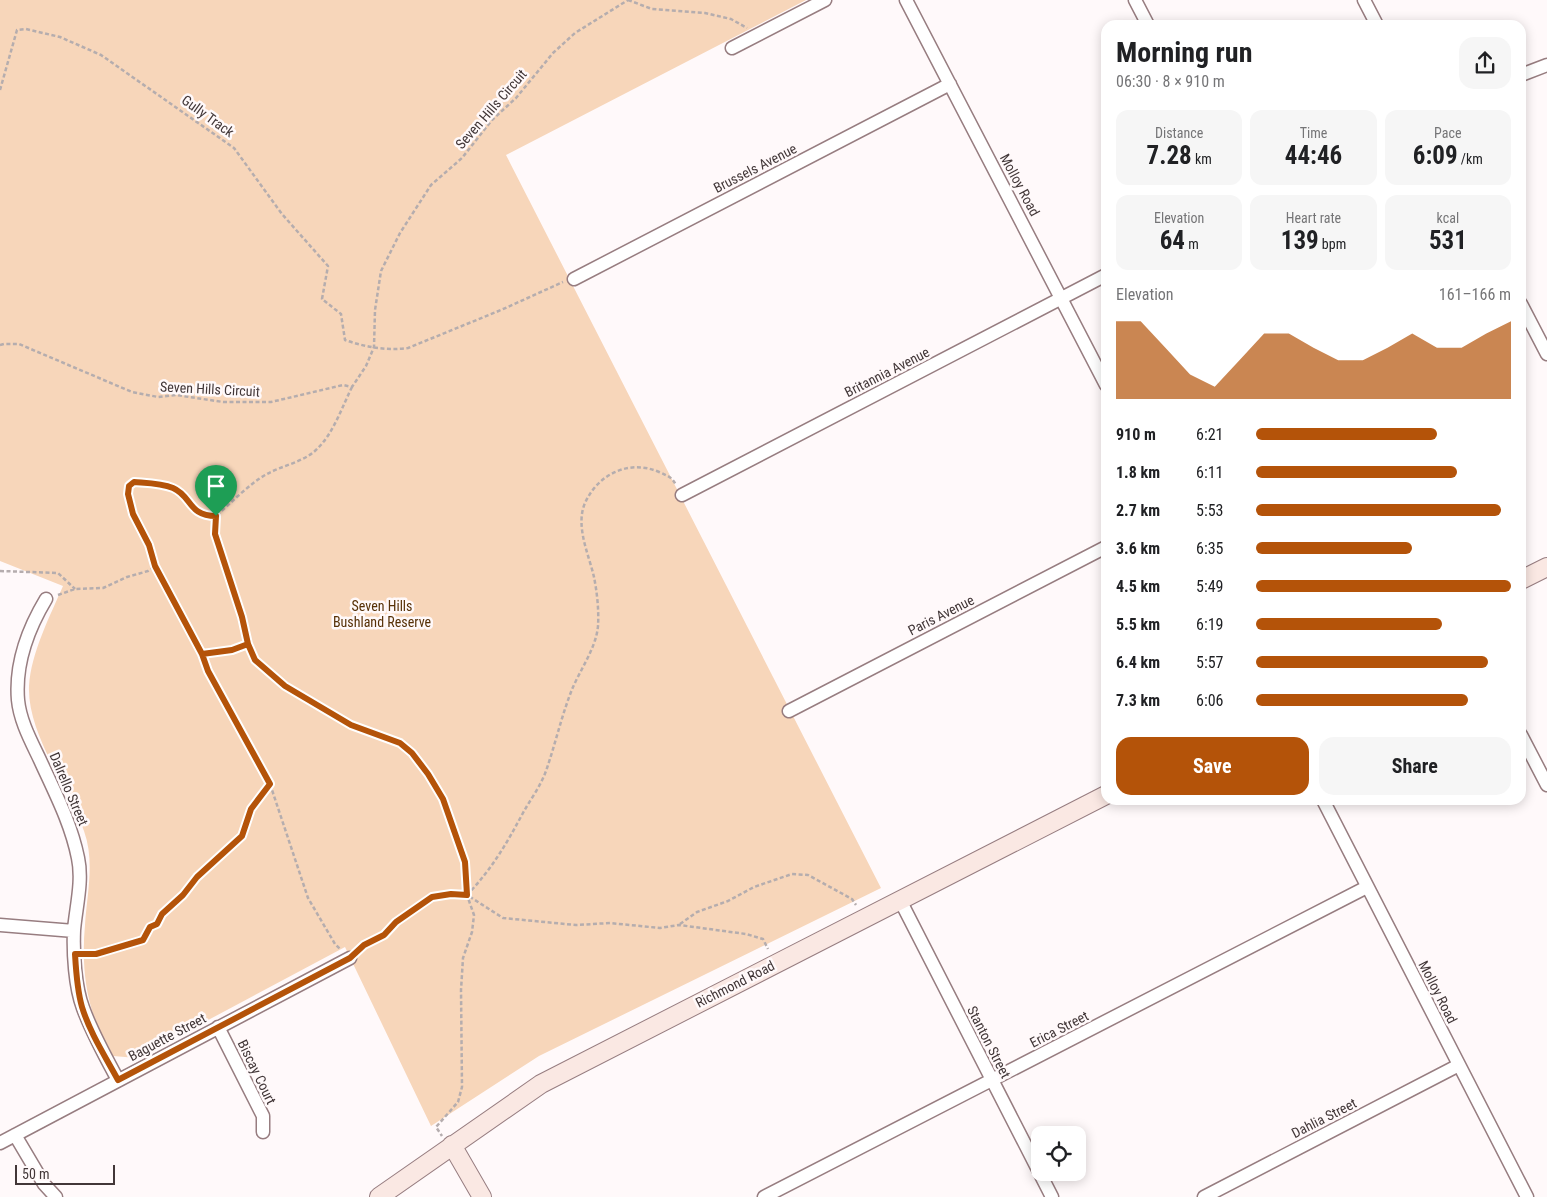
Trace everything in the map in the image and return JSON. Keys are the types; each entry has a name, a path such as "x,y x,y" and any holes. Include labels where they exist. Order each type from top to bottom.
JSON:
{"main road":[{"path":"1526,578 1547,567"},
{"name":"Richmond Road","path":"378,1197 541,1084 1101,798"},
{"path":"452,1145 482,1197"}],"street":[{"path":"732,48 825,0"},
{"name":"Molloy Road","path":"906,0 1101,374"},
{"path":"1135,0 1145,20"},
{"path":"1364,0 1374,20"},
{"path":"1526,73 1547,64"},
{"name":"Brussels Avenue","path":"574,279 950,84"},
{"name":"Britannia Avenue","path":"682,495 1101,278"},
{"path":"1526,314 1547,354"},
{"name":"Paris Avenue","path":"789,711 1101,550"},
{"name":"Dalrello Street","path":"46,599 34,618 26,641 19,673 18,700 25,728 70,826 77,852 79,861 78,897 74,931 76,975 82,1007 93,1034 118,1080"},
{"path":"1526,745 1547,785"},
{"name":"Molloy Road","path":"1325,805 1527,1197"},
{"name":"Erica Street","path":"764,1197 1367,887"},
{"name":"Stanton Street","path":"900,900 1052,1197"},
{"path":"0,925 74,931"},
{"name":"Baguette Street","path":"0,1143 350,958"},
{"name":"Biscay Court","path":"218,1027 263,1116 264,1132"},
{"name":"Dahlia Street","path":"1204,1197 1459,1065"},
{"path":"15,1135 44,1184 56,1197"}],"path":[{"path":"628,0 652,9 705,13 731,19 759,34"},
{"name":"Seven Hills Circuit","path":"0,345 19,344 132,392 158,397 176,395 223,402 271,402 343,385 352,387 366,366 374,347 375,310 381,271 400,233 431,185 462,158 486,127 516,98 553,53 575,33 628,0"},
{"name":"Gully Track","path":"0,90 17,30 26,29 60,37 101,55 164,98 234,148 282,214 328,266 322,299 341,314 346,340 374,347"},
{"path":"374,347 393,350 408,348 501,310 557,284 574,279"},
{"path":"352,387 318,449 296,462 266,474 216,516 205,516 191,506 184,495 172,487 134,482 129,486 128,494 133,514 149,545 155,566 202,654 208,671 270,784 308,898 335,944 350,958 364,945 384,935 396,922 432,897 451,894 467,895 504,918 576,925 610,923 660,928 679,925 746,934 763,939 768,949"},
{"path":"467,895 484,878 498,859 545,773 565,707 577,677 594,645 598,627 598,609 594,579 582,529 584,506 593,488 608,475 626,468 647,467 672,478 682,495"},
{"path":"216,516 215,534 242,617 248,644 255,660 285,686 351,725 400,743 412,753 428,774 443,799 465,862 467,895 474,915 472,932 463,958 461,999 462,1087 458,1102 436,1127 438,1132 452,1145"},
{"path":"46,599 75,589 103,588 148,571 155,566"},
{"path":"0,571 58,573 75,589"},
{"path":"202,654 232,650 248,644"},
{"path":"75,954 96,954 143,940 150,927 157,924 162,914 183,895 197,877 242,836 251,809 270,784"},
{"path":"679,925 697,912 728,901 754,887 792,874 808,876 852,899 856,905"}],"green space":[{"name":"Seven Hills Bushland Reserve","path":"0,0 806,0 506,155 881,888 539,1056 431,1126 345,947 137,1058 113,1056 98,1026 86,986 84,937 90,866 87,843 77,814 41,741 30,704 29,686 33,661 63,586 0,561"}],"route":[{"path":"216,516 205,516 191,506 184,495 172,487 134,482 129,486 128,494 133,514 149,545 155,566 202,654 232,650 248,644 255,660 270,675 285,686 351,725 400,743 412,753 428,774 443,799 465,862 467,895 451,894 432,897 396,922 384,935 364,945 350,958 118,1080 93,1034 82,1007 76,975 75,954 96,954 143,940 150,927 157,924 162,914 183,895 197,877 242,836 251,809 270,784 208,671 202,654 232,650 248,644 242,617 215,534 216,516"}]}
